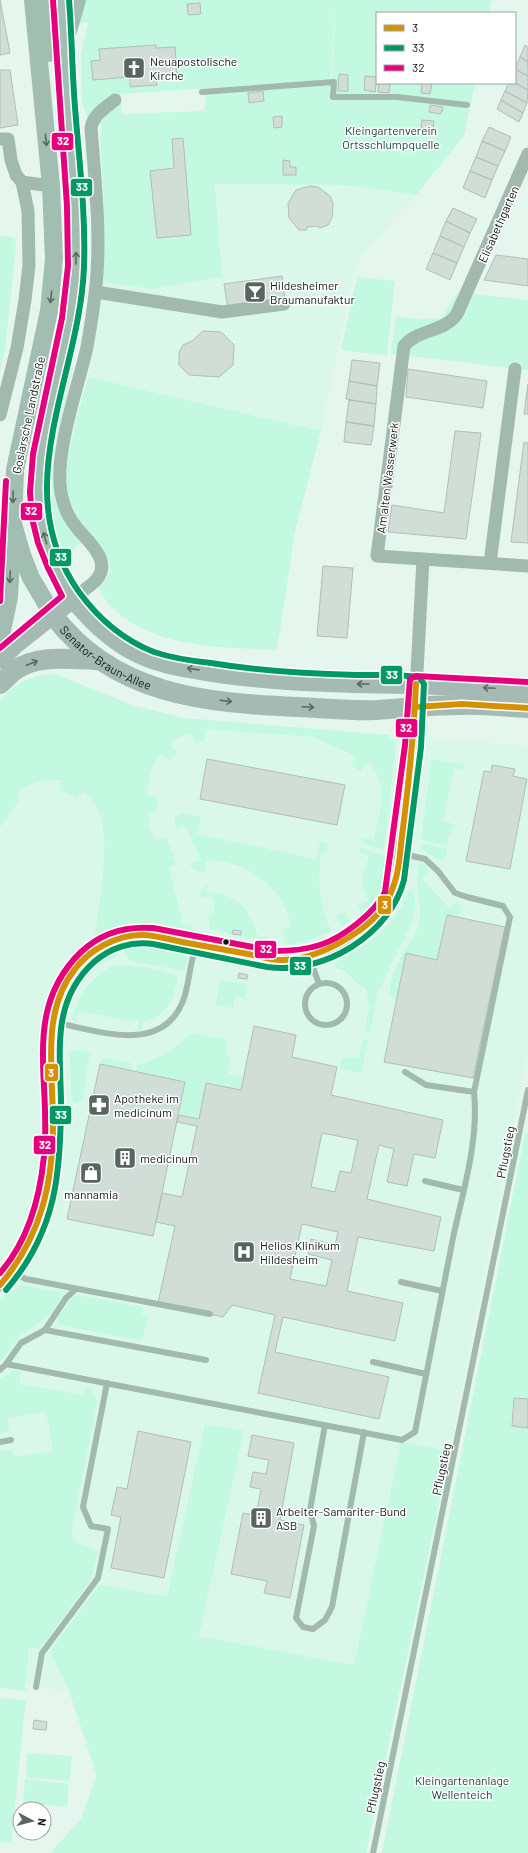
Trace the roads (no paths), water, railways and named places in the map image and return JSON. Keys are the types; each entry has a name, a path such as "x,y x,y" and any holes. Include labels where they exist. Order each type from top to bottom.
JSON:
{"main road":[{"name":"Goslarsche Landstraße","path":"33,0 54,229 52,285 42,345 16,463 13,497 13,524 22,555 29,572 53,615"},
{"path":"43,101 48,81 49,0"},
{"path":"61,0 66,99 77,236 75,284 66,343 41,450 38,505 45,540 56,570 73,598"},
{"path":"64,46 77,0"},
{"path":"0,640 9,597 13,524"},
{"name":"Senator-Braun-Allee","path":"528,690 416,684 330,684 277,680 231,674 168,664 143,655 115,640 98,627 73,598 53,615 79,646 97,660 135,680 157,688 204,698 269,705 369,710 462,704 528,708"},
{"path":"0,659 15,644 53,615"},
{"path":"0,684 15,670 39,661 60,658 97,660"}],"street":[{"path":"73,598 98,578 101,569 101,562 98,552 76,526 63,504 59,479 63,447 87,346 96,292 98,230 91,128 92,120 115,100"},
{"path":"0,139 8,139 16,175 22,182 28,211 29,265 17,348 0,415"},
{"name":"Elisabethgarten","path":"402,356 404,346 408,341 453,320 467,293 528,154"},
{"path":"22,182 51,186"},
{"path":"96,292 222,312 284,304"},
{"name":"Am alten Wasserwerk","path":"402,356 377,556 528,566"},
{"path":"490,563 515,369"},
{"path":"0,1285 12,1272 22,1256 36,1228 45,1199 50,1174 54,1120 50,1048 52,1022 58,1000 66,981 85,958 104,945 126,937 143,935 280,960 309,956 336,946 364,928 387,906 393,894 396,880 412,746 423,559"}],"lane":[{"path":"202,92 334,82 333,97 397,97 467,105"},
{"path":"6,1364 402,1440 415,1432 473,1144 476,1108 474,1092 510,917 503,906 466,897 455,892 438,870 424,860 399,853"},
{"path":"52,1022 119,1035 138,1036 149,1034 171,1020 180,1007 185,994 197,945"},
{"path":"309,956 319,984"},
{"path":"319,984 332,984 343,992 346,998 345,1011 337,1022 330,1024 317,1023 307,1013 305,1006 308,993 319,984"},
{"path":"405,1072 426,1085 474,1092"},
{"name":"Pflugstieg","path":"373,1853 528,1090"},
{"path":"425,1181 463,1190"},
{"path":"12,1272 26,1280 210,1314"},
{"path":"401,1282 442,1292"},
{"path":"0,1370 21,1343 45,1330 66,1298 76,1289"},
{"path":"45,1330 206,1360"},
{"path":"373,1362 426,1374"},
{"path":"36,1687 42,1653 98,1578 108,1529 91,1526 83,1507 107,1383"},
{"path":"325,1425 310,1510 314,1526 296,1618 303,1627 313,1629 325,1620 332,1607 364,1432"},
{"path":"0,1442 11,1440"}],"place":[{"name":"Neuapostolische Kirche","path":"134,68"},
{"name":"Hildesheimer Braumanufaktur","path":"255,292"},
{"name":"Apotheke im medicinum","path":"99,1105"},
{"name":"medicinum","path":"125,1158"},
{"name":"mannamia","path":"91,1173"},
{"name":"Helios Klinikum Hildesheim","path":"244,1252"},
{"name":"Arbeiter-Samariter-Bund ASB","path":"261,1518"}],"park label":[{"name":"Kleingartenverein Ortsschlumpquelle","path":"391,137"},
{"name":"Kleingartenanlage Wellenteich","path":"462,1787"}]}
